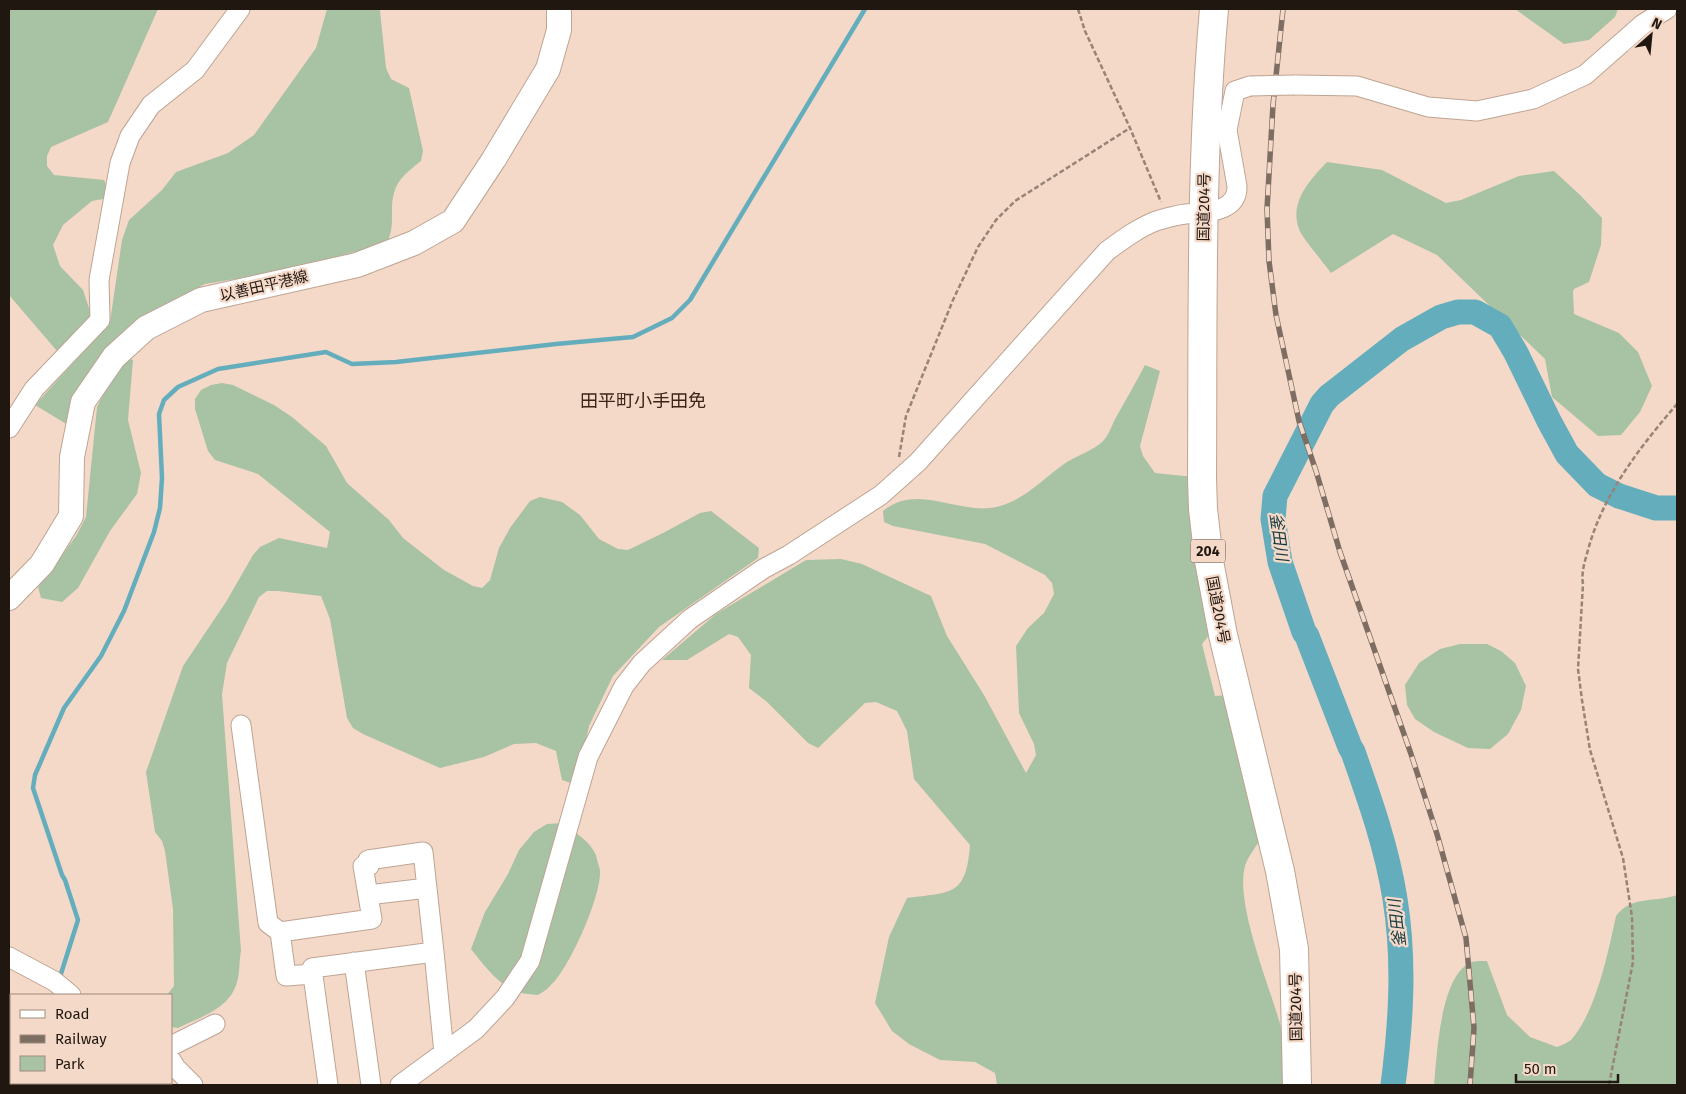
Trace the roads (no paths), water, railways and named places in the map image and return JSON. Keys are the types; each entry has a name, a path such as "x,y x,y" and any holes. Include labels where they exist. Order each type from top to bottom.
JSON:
{"highway":[{"name":"国道204号","path":"1214,9 1210,52 1204,212 1203,509 1209,561 1223,635 1280,871 1294,949 1297,1085"}],"main road":[{"name":"以善田平港線","path":"9,598 42,564 71,516 72,457 83,402 114,357 146,328 201,300 357,265 414,243 453,221 494,159 548,69 558,30 559,9"}],"street":[{"path":"9,428 34,389 100,320 99,280 120,163 130,136 151,105 195,70 240,9"},
{"path":"400,1085 476,1028 505,998 530,960 588,757 624,686 642,663 690,620 763,569 789,555 881,495 894,484 918,462 1107,251 1137,230 1168,217 1224,208 1235,199 1237,193 1236,178 1227,130 1235,91 1250,86 1357,86 1428,106 1477,111 1533,99 1585,75 1643,24 1667,9"},
{"path":"241,726 268,923 280,932 372,919 363,866 369,866 368,860 423,852 444,1053"},
{"path":"368,896 427,888"},
{"path":"280,932 286,976 313,974"},
{"path":"328,1085 312,968 434,952"},
{"path":"9,957 54,981 70,994"},
{"path":"354,962 371,1085"},
{"path":"172,1046 215,1024"},
{"path":"172,1062 193,1085"}],"water":[{"path":"9,1017 10,1084 147,1084 147,1085 9,1085"}],"waterway":[{"path":"59,980 78,920 33,788 35,775 64,708 101,656 124,611 154,532 160,508 162,478 159,414 164,400 178,387 218,369 326,352 352,364 396,362 633,337 672,318 690,300 865,9"},
{"name":"釜田川","path":"1393,1085 1400,1015 1401,969 1398,922 1392,880 1377,824 1353,752 1304,632 1280,562 1273,519 1275,496 1322,404 1329,396 1402,339 1441,317 1458,312 1475,312 1500,326 1516,353 1567,454 1597,485 1619,496 1656,508 1677,508"}],"railway":[{"path":"1283,9 1273,105 1267,209 1269,261 1276,315 1299,421 1340,552 1437,834 1466,938 1474,1028 1470,1085"}],"district":[{"name":"田平町小手田免","path":"643,401"}]}
